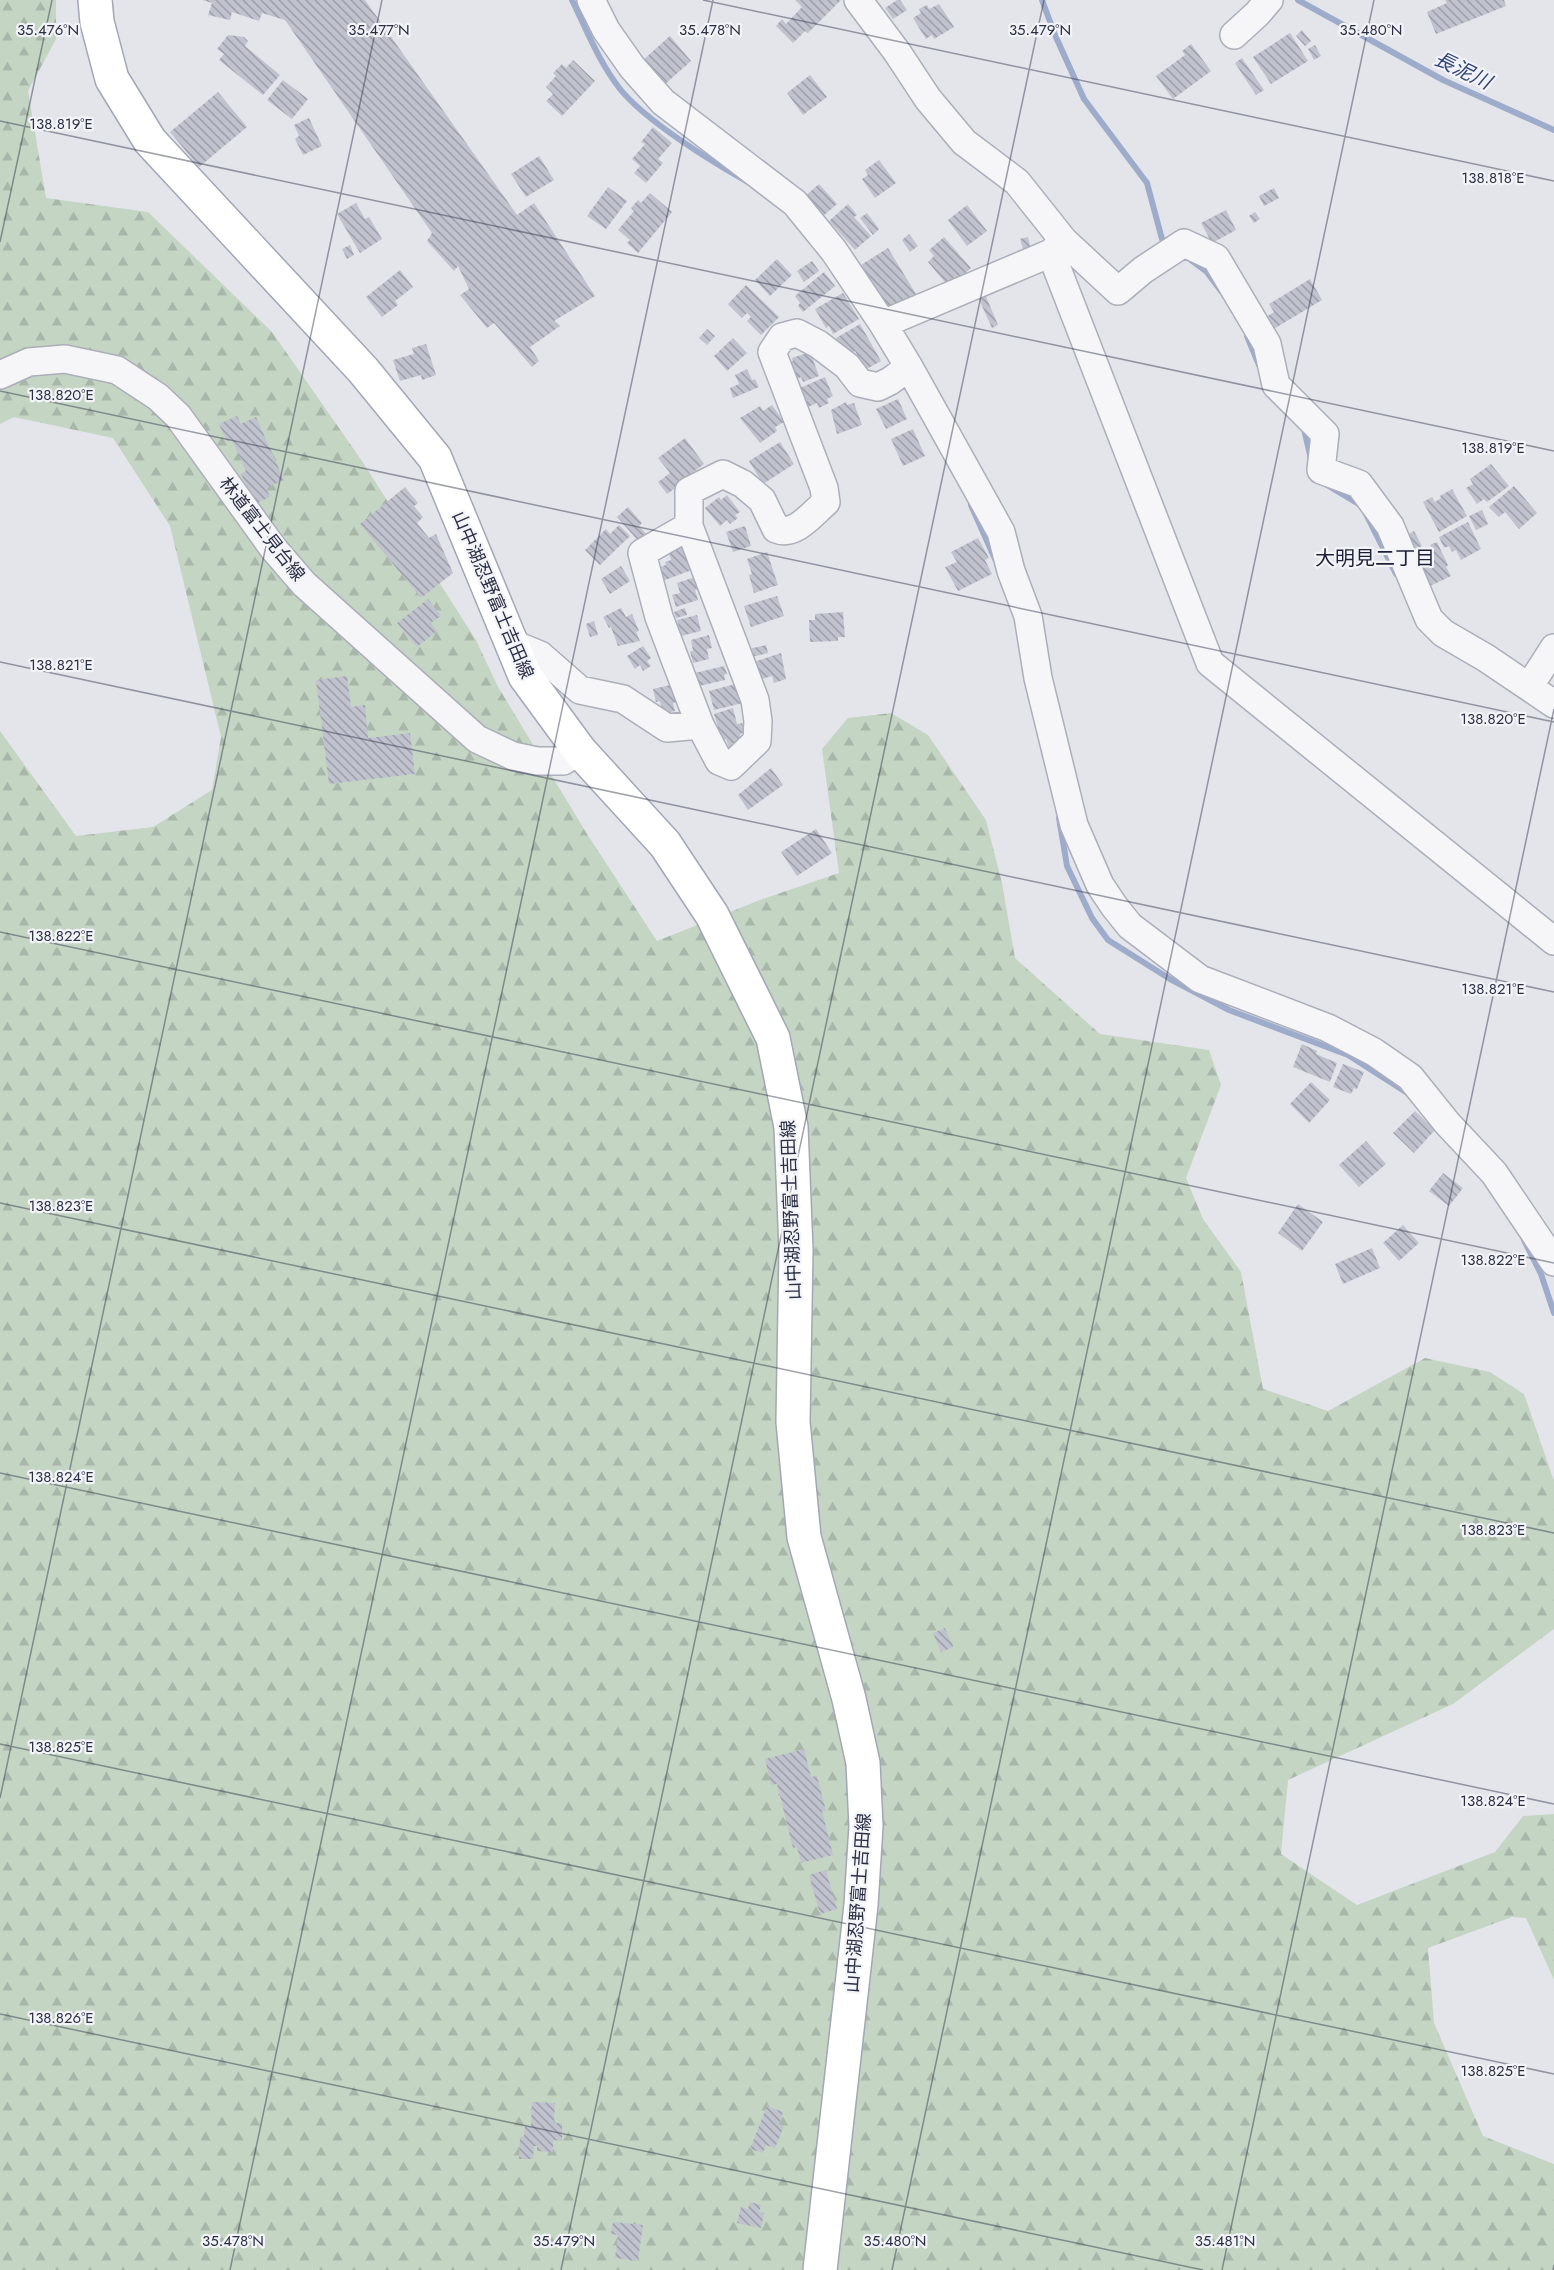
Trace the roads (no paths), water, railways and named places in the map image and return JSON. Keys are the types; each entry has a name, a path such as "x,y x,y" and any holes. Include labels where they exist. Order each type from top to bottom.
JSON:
{"main road":[{"name":"山中湖忍野富士吉田線","path":"95,0 97,22 112,79 150,141 363,370 435,458 525,676 580,751 665,844 712,915 772,1038 791,1127 796,1250 793,1422 804,1537 849,1699 862,1763 866,1827 861,1905 820,2270"}],"street":[{"path":"591,0 606,30 632,68 663,102 795,203 834,251 909,367 1001,532 1011,571 1028,616 1038,678 1074,825 1100,885 1114,906 1130,926 1200,979 1328,1028 1374,1052 1410,1077 1447,1123 1494,1173 1554,1262"},
{"path":"858,0 897,52 928,99 964,142 1017,182 1057,247 1210,663 1554,941"},
{"path":"1234,35 1269,0"},
{"path":"1057,247 1118,291 1143,270 1184,243 1216,258 1267,344 1276,386 1325,434 1321,470 1359,484 1390,526 1428,619 1443,633 1554,704"},
{"path":"883,324 1057,247"},
{"path":"689,526 642,553 659,617 700,725 719,761 731,766 757,741 758,721 755,700 689,526 689,491 723,474 743,484 762,500 776,529 784,532 792,531 826,502 824,488 772,352 782,337 797,333 818,344 847,366 860,383 878,387 909,367"},
{"name":"林道富士見台線","path":"0,375 29,362 65,358 117,369 158,397 178,416 273,548 304,584 477,739 513,756 537,761 563,761 580,751"},
{"path":"511,643 540,655 580,690 623,699 667,728 700,725"},
{"path":"1529,687 1554,648"}],"waterway":[{"path":"572,0 606,68 631,101 679,139 746,181"},
{"path":"1042,0 1084,99 1147,183 1162,239 1169,243"},
{"name":"長泥川","path":"1298,0 1443,80 1554,130"},
{"path":"1191,260 1206,271 1221,291"},
{"path":"1247,336 1259,365"},
{"path":"1304,429 1311,459"},
{"path":"1327,485 1362,506 1396,574"},
{"path":"971,505 995,559"},
{"path":"1059,818 1067,866 1092,918 1108,940 1170,979 1229,1010 1348,1055 1409,1094"},
{"path":"1524,1240 1541,1274 1554,1313"}],"district":[{"name":"大明見二丁目","path":"1375,558"}]}
